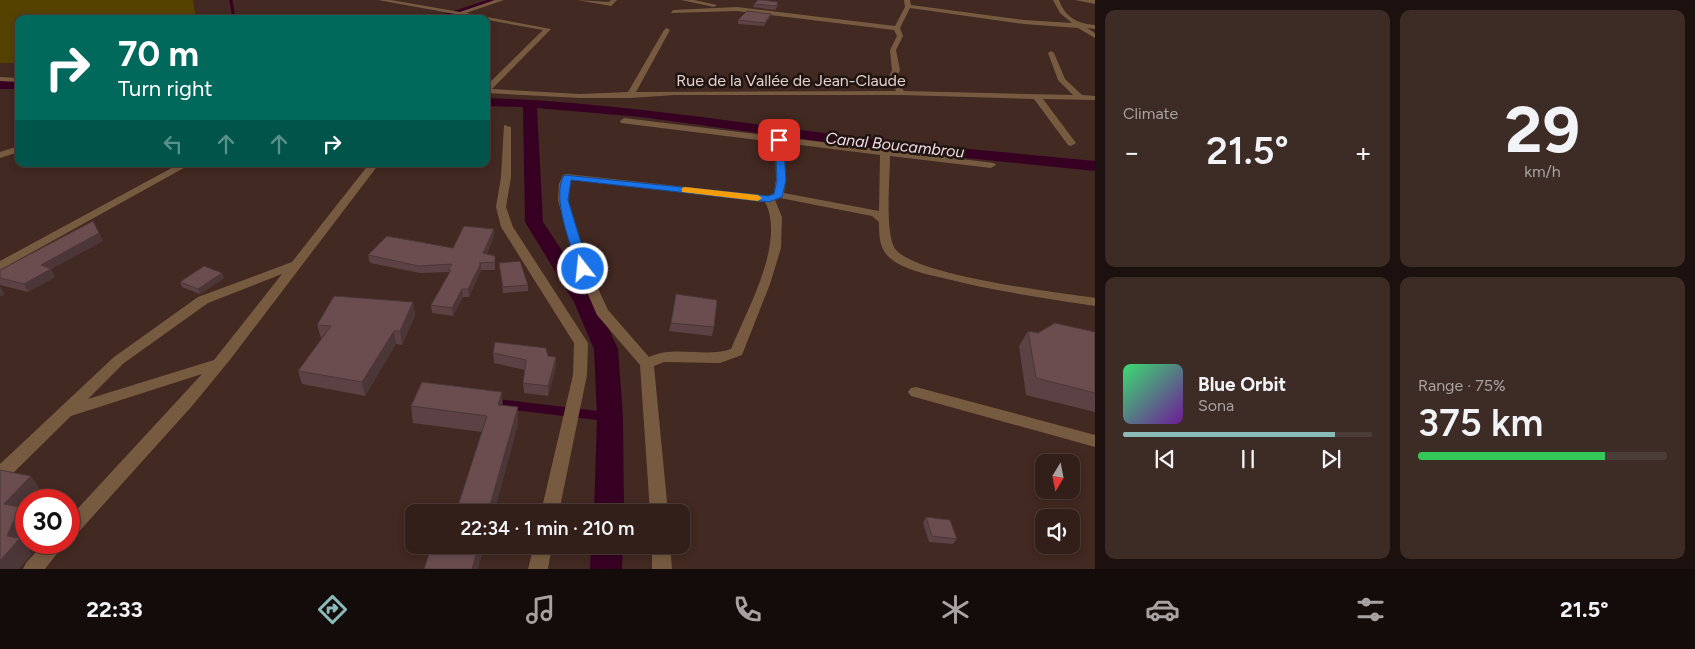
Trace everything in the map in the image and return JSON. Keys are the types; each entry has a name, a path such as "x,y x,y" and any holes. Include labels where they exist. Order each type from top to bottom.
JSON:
{"street":[{"path":"381,0 415,8 471,15"},
{"path":"455,15 498,0"},
{"path":"580,0 611,4 614,0"},
{"path":"684,0 723,9 897,28"},
{"path":"1056,0 1062,11 1095,36"},
{"path":"1078,0 1095,2"},
{"path":"902,94 892,79 896,70 893,50 900,36 897,28 907,3 1002,19 1095,27"},
{"path":"673,12 705,12 723,9"},
{"path":"490,18 548,29 490,87"},
{"path":"630,96 667,30"},
{"path":"1051,53 1062,80 1080,98"},
{"path":"0,79 15,80"},
{"name":"Rue de la Vallée de Jean-Claude","path":"490,91 580,96 630,96 675,93 902,94 1095,98"},
{"path":"1037,96 1071,144"},
{"path":"624,121 992,165"},
{"path":"507,127 506,177 501,207 508,227 581,343 580,375 552,504"},
{"path":"647,364 662,357 720,358 737,352 768,274 778,237 774,197 781,180 779,140"},
{"path":"0,155 15,149"},
{"path":"885,153 885,241 894,256 909,266 1095,302"},
{"path":"0,266 181,167"},
{"path":"80,518 187,402 372,167"},
{"path":"658,504 647,364 602,312 583,269 564,200 564,184 567,177 774,197 859,209 874,213 884,221"},
{"path":"0,475 119,360 203,300 295,265"},
{"path":"65,412 218,364"},
{"path":"916,392 1095,441"},
{"path":"33,569 46,554"},
{"path":"538,569 541,554"},
{"path":"661,554 662,569"}],"shaded area":[{"path":"0,0 193,0 195,15 15,15 15,63 0,63"}],"building":[{"path":"758,0 778,2 776,6 754,4"},
{"path":"747,11 771,14 765,23 738,20"},
{"path":"93,221 99,233 41,265 51,269 24,284 0,278 0,270"},
{"path":"464,226 494,229 483,253 495,256 495,262 479,263 481,263 468,289 462,289 452,308 431,305 451,270 448,270 452,264 419,266 368,255 387,236 453,248"},
{"path":"520,261 528,285 503,287 499,263"},
{"path":"204,266 222,273 198,289 180,282"},
{"path":"676,294 717,300 714,327 671,323"},
{"path":"334,296 413,302 400,331 394,331 362,382 298,371 331,326 317,325"},
{"path":"1055,323 1095,332 1095,393 1036,378 1028,331 1038,333"},
{"path":"495,342 546,348 548,356 556,357 548,386 523,383 526,360 493,353"},
{"path":"422,382 502,392 498,405 518,407 490,504 459,504 487,416 411,406"},
{"path":"0,470 31,476 18,489 15,489 15,493 4,504 15,506 15,518 7,536 15,537 15,544 0,561"},
{"path":"926,517 950,520 957,539 932,536"},
{"path":"429,554 476,554 472,569 424,569"}],"waterway":[{"path":"231,0 233,15"},
{"path":"446,15 492,0"},
{"name":"Canal Boucambrou","path":"0,85 15,85"},
{"name":"Canal Boucambrou","path":"490,102 530,103"},
{"name":"Canal Boucambrou","path":"530,103 602,109 869,143 1095,166"},
{"path":"530,103 534,222 585,302 606,349 610,417 609,504"},
{"path":"494,403 610,417"},
{"path":"606,569 607,554"}],"slow traffic":[{"path":"685,190 758,198"}],"route":[{"path":"583,269 564,200 564,184 567,177 769,199 779,195 781,180 779,140"}]}
